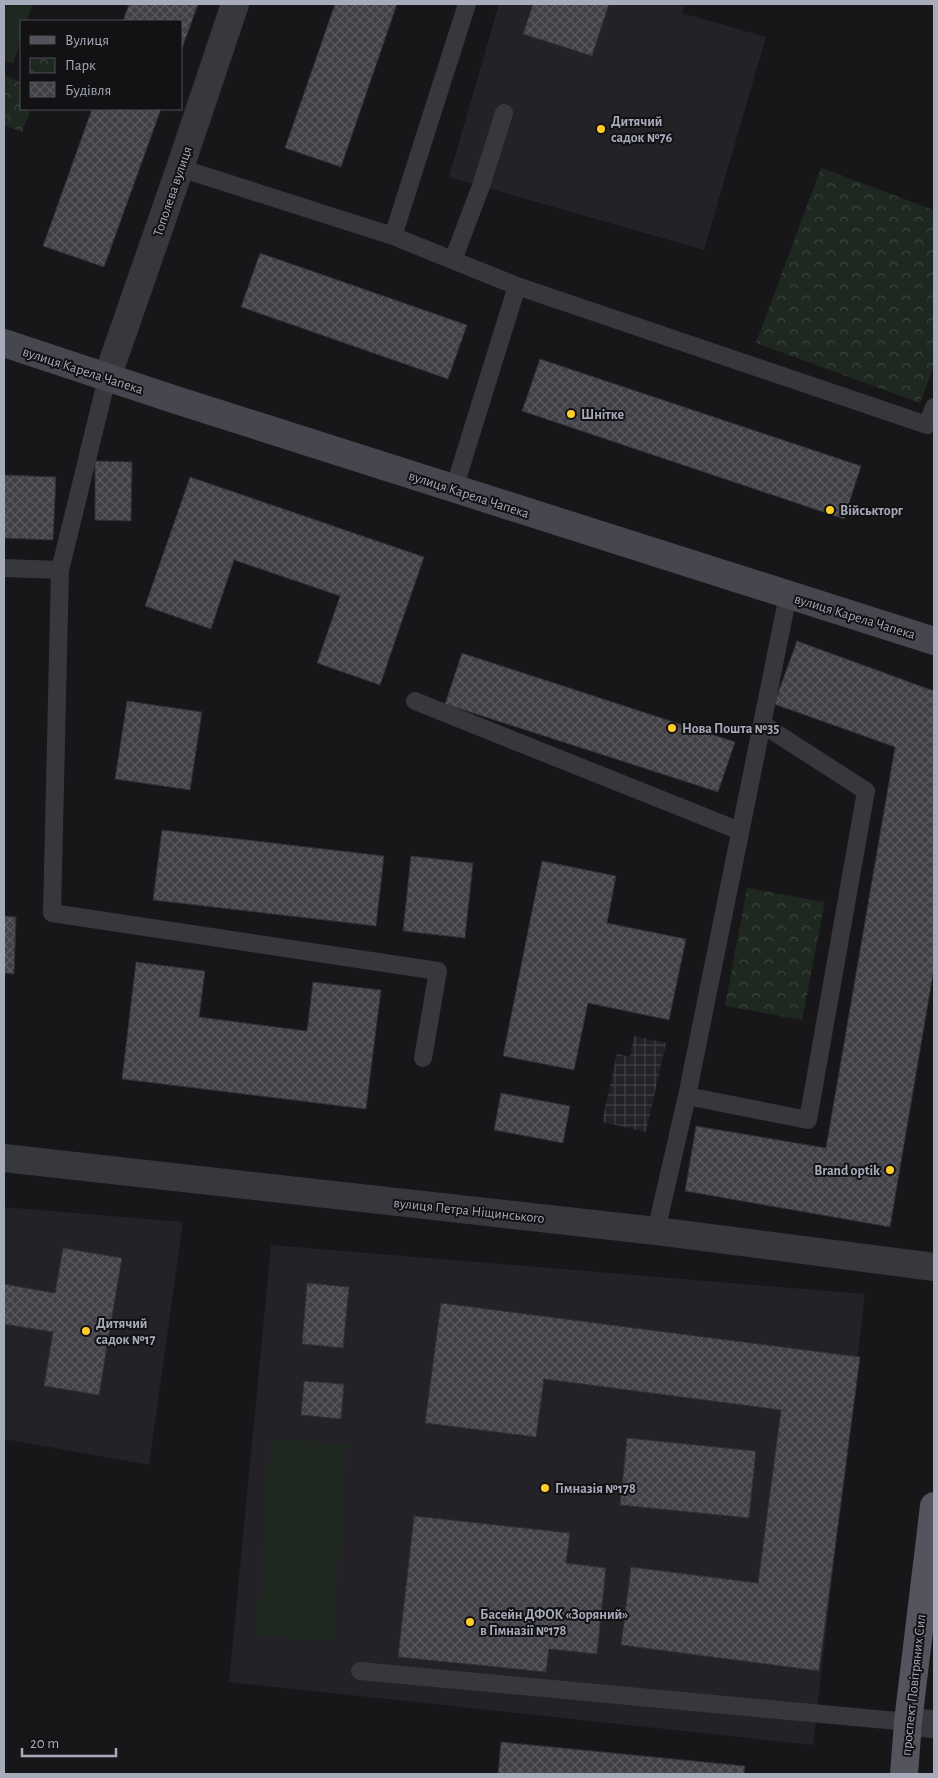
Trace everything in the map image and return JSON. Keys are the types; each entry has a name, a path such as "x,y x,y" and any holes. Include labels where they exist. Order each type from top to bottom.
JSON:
{"main road":[{"name":"проспект Повітряних Сил","path":"904,1774 921,1723 934,1506"}],"street":[{"name":"Тополева вулиця","path":"107,378 235,4"},
{"name":"вулиця Карела Чапека","path":"4,343 107,378 934,641"},
{"name":"вулиця Петра Ніщинського","path":"4,1158 656,1231 934,1267"}],"lane":[{"path":"393,236 467,4"},
{"path":"453,260 481,186 504,113"},
{"path":"180,168 393,236 517,286 927,425 934,407"},
{"path":"454,489 517,286"},
{"path":"107,378 60,570 52,913 438,971 423,1058"},
{"path":"4,568 60,570"},
{"path":"656,1231 687,1096 788,595"},
{"path":"415,701 740,831"},
{"path":"687,1096 808,1120 866,792 762,724"},
{"path":"360,1671 921,1723"}],"shaded area":[{"name":"Дитячий садок №76","path":"499,4 685,4 682,13 766,37 704,250 449,177"},
{"path":"634,1036 666,1043 646,1132 602,1122 617,1054 630,1057"},
{"name":"Дитячий садок №17","path":"4,1207 183,1222 149,1465 4,1439"},
{"name":"Гімназія №178","path":"271,1245 865,1294 813,1745 229,1682"}],"green space":[{"path":"4,4 33,4 27,20 20,20 20,42 13,64 4,60"},
{"path":"4,75 20,82 20,110 31,110 22,132 4,125"},
{"path":"821,168 934,210 934,365 920,403 756,343"},
{"path":"747,888 825,902 802,1020 725,1006"},
{"path":"270,1439 347,1444 333,1641 256,1636"}],"building":[{"path":"129,4 198,4 182,48 182,20 123,20"},
{"path":"335,4 397,4 341,167 285,148"},
{"path":"533,4 609,4 592,56 523,34"},
{"path":"92,110 161,110 104,267 43,246"},
{"path":"260,253 467,325 448,379 241,307"},
{"path":"540,359 861,466 844,519 522,411"},
{"path":"95,461 132,462 131,521 95,520"},
{"path":"4,475 56,477 53,540 4,538"},
{"path":"190,477 424,557 380,685 317,663 340,596 234,560 211,629 145,606"},
{"path":"797,641 934,691 934,968 890,1227 685,1191 696,1126 826,1148 895,747 774,704"},
{"path":"462,653 735,742 718,792 445,704"},
{"path":"127,701 202,712 190,790 115,779"},
{"path":"162,830 384,856 376,926 153,900"},
{"path":"411,856 473,863 465,938 403,931"},
{"path":"542,861 616,876 607,923 686,939 669,1020 588,1003 574,1070 503,1056"},
{"path":"4,916 16,917 14,974 4,973"},
{"path":"136,962 205,971 199,1017 307,1031 313,982 381,990 366,1109 122,1079"},
{"path":"501,1093 570,1106 563,1143 494,1130"},
{"path":"63,1248 122,1258 99,1395 44,1386 53,1332 4,1324 4,1284 55,1293"},
{"path":"307,1283 349,1287 343,1348 302,1344"},
{"path":"441,1303 860,1357 819,1671 621,1645 631,1567 758,1583 781,1410 544,1379 536,1437 425,1423"},
{"path":"304,1381 344,1384 341,1419 301,1415"},
{"path":"627,1438 756,1451 749,1518 620,1505"},
{"path":"414,1516 570,1533 566,1563 606,1568 597,1654 549,1649 546,1672 398,1657"},
{"path":"501,1742 745,1766 744,1774 498,1774"}],"place":[{"name":"Дитячий садок №76","path":"601,129"},
{"name":"Шнітке","path":"571,414"},
{"name":"Військторг","path":"830,510"},
{"name":"Нова Пошта №35","path":"672,728"},
{"name":"Brand optik","path":"890,1170"},
{"name":"Дитячий садок №17","path":"86,1331"},
{"name":"Гімназія №178","path":"545,1488"},
{"name":"Басейн ДФОК «Зоряний» в Гімназії №178","path":"470,1622"}]}
